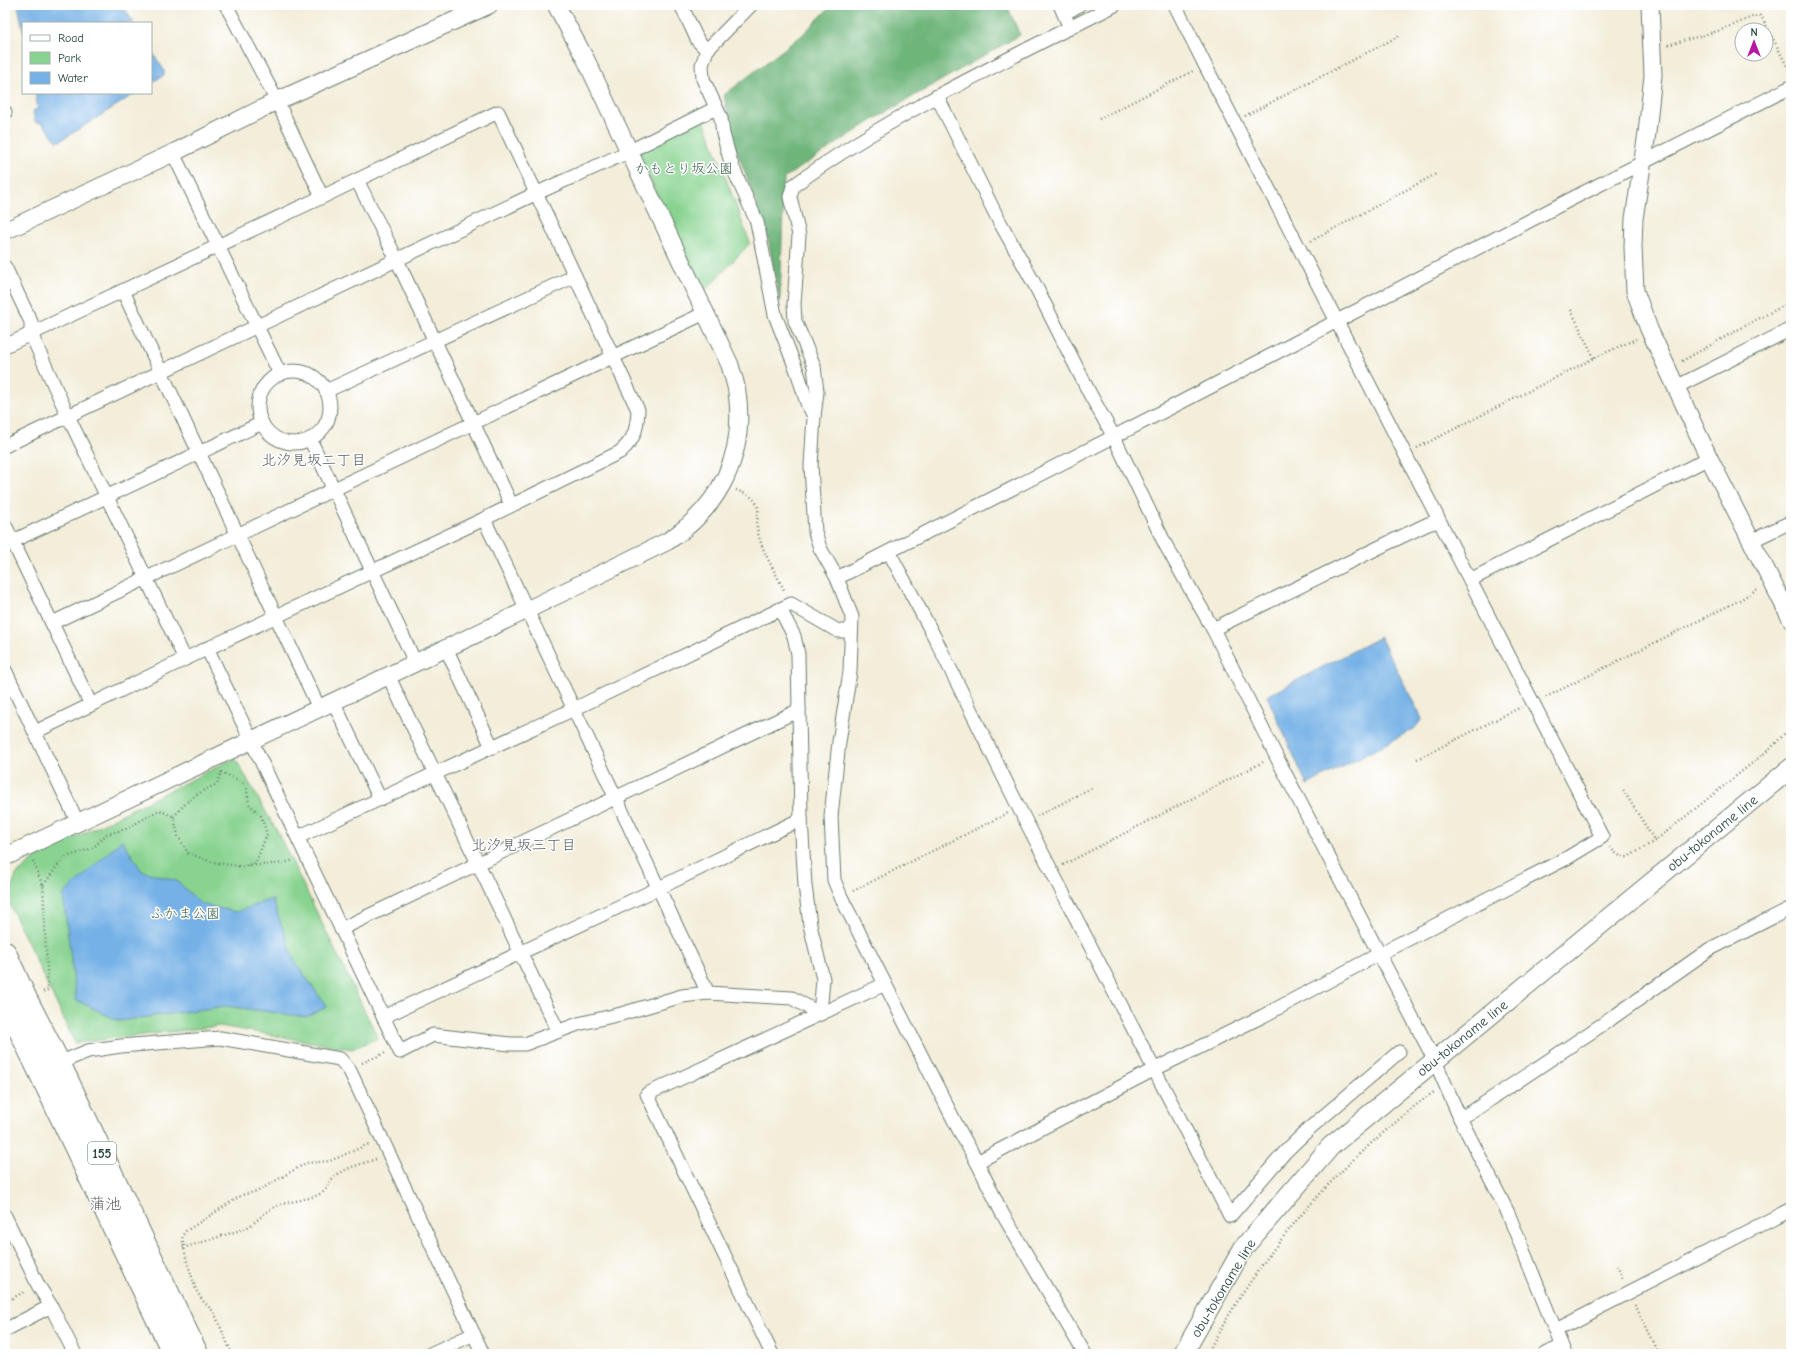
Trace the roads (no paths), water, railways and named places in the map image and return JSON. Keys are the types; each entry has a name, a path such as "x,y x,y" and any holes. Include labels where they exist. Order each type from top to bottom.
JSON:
{"highway":[{"name":"155","path":"5,953 15,999 174,1354"},
{"name":"155","path":"15,999 59,1063 197,1354"}],"main road":[{"name":"obu-tokoname line","path":"1183,1354 1244,1247 1331,1146 1791,768"}],"street":[{"path":"226,5 277,101 322,197"},
{"path":"5,231 173,153 277,101 489,5"},
{"path":"5,857 527,610 668,541 687,529 702,514 715,497 723,483 733,458 738,435 737,390 730,365 628,152 586,60 556,5"},
{"path":"680,5 698,41 707,50"},
{"path":"751,5 707,50 702,65 703,79 721,118 723,134 732,166 757,222 776,314 807,403 814,416"},
{"path":"1070,28 1062,10 1079,5"},
{"path":"1085,1354 1002,1213 841,897 834,880 832,816 839,742 850,672 852,618 837,578 820,548 815,532 811,466 817,392 814,366 795,321 794,304 800,235 790,197 793,186 863,139 937,96 1115,5"},
{"path":"977,1162 1155,1069 1263,1016 1379,954 1567,858 1602,837 1175,5"},
{"path":"1650,5 1653,75 1643,164 1634,219 1634,291 1650,332 1709,458 1791,619"},
{"path":"837,578 1114,437 1578,195 1643,164 1791,88"},
{"path":"937,96 997,217 1035,285 1090,394 1114,437 1165,544 1213,629 1276,756 1434,1061 1460,1118 1508,1213 1563,1350 1545,1354"},
{"path":"5,446 628,152 716,108"},
{"path":"5,346 322,197 498,112 638,410 635,433 630,444 620,452 511,504 484,519 207,648 35,732"},
{"path":"173,153 280,374"},
{"path":"357,180 397,260 511,504"},
{"path":"5,267 31,322 31,334 68,416 185,659"},
{"path":"326,391 575,276"},
{"path":"123,291 276,616 380,799"},
{"path":"52,623 705,313"},
{"path":"1676,388 1791,329"},
{"path":"301,372 311,375 320,382 326,391 330,402 328,418 319,433 310,440 299,443 277,439 268,432 262,423 259,412 261,395 270,381 280,374 301,372"},
{"path":"13,541 262,423"},
{"path":"310,440 415,662"},
{"path":"1470,580 1709,458"},
{"path":"484,519 708,993"},
{"path":"1213,629 1428,524 1440,521"},
{"path":"1751,541 1791,522"},
{"path":"5,525 91,705"},
{"path":"889,552 935,638 1051,871 1230,1216 1252,1188 1290,1147 1311,1127 1400,1052"},
{"path":"786,606 838,631 851,631"},
{"path":"298,838 574,709 786,606"},
{"path":"786,606 798,654 801,819 805,885 810,925 823,980 820,1014"},
{"path":"207,648 400,1052 433,1035 510,1044 526,1044 578,1024 621,1014 682,996 708,993 792,998 820,1014"},
{"path":"446,648 492,747"},
{"path":"5,670 78,822"},
{"path":"388,675 558,1031"},
{"path":"341,929 799,710"},
{"path":"383,1017 659,888 801,819"},
{"path":"1460,1118 1473,1111 1612,1018 1710,949 1791,908"},
{"path":"772,1354 647,1094 885,984"},
{"path":"59,1063 88,1051 120,1046 220,1038 340,1059 350,1071 483,1354"},
{"path":"1556,1330 1791,1209"},
{"path":"5,1216 38,1285 51,1306 75,1354"},
{"path":"5,1330 51,1306"},
{"path":"430,1354 474,1334"}],"water":[{"path":"18,5 122,5 133,22 22,22 22,25"},
{"path":"152,52 164,70 164,75 152,82"},
{"path":"35,94 134,94 60,141 57,141 42,123 35,122 33,111 38,108"},
{"path":"1380,637 1422,719 1414,729 1307,785 1267,696"},
{"path":"122,840 142,871 177,881 201,904 236,912 272,899 295,962 327,1007 306,1017 226,1006 119,1021 76,1000 63,895"}],"district":[{"name":"北汐見坂二丁目","path":"314,460"},
{"name":"北汐見坂三丁目","path":"524,845"},
{"name":"蒲池","path":"105,1203"}],"park label":[{"name":"かもとり坂公園","path":"684,168"},
{"name":"ふかま公園","path":"185,913"}]}
